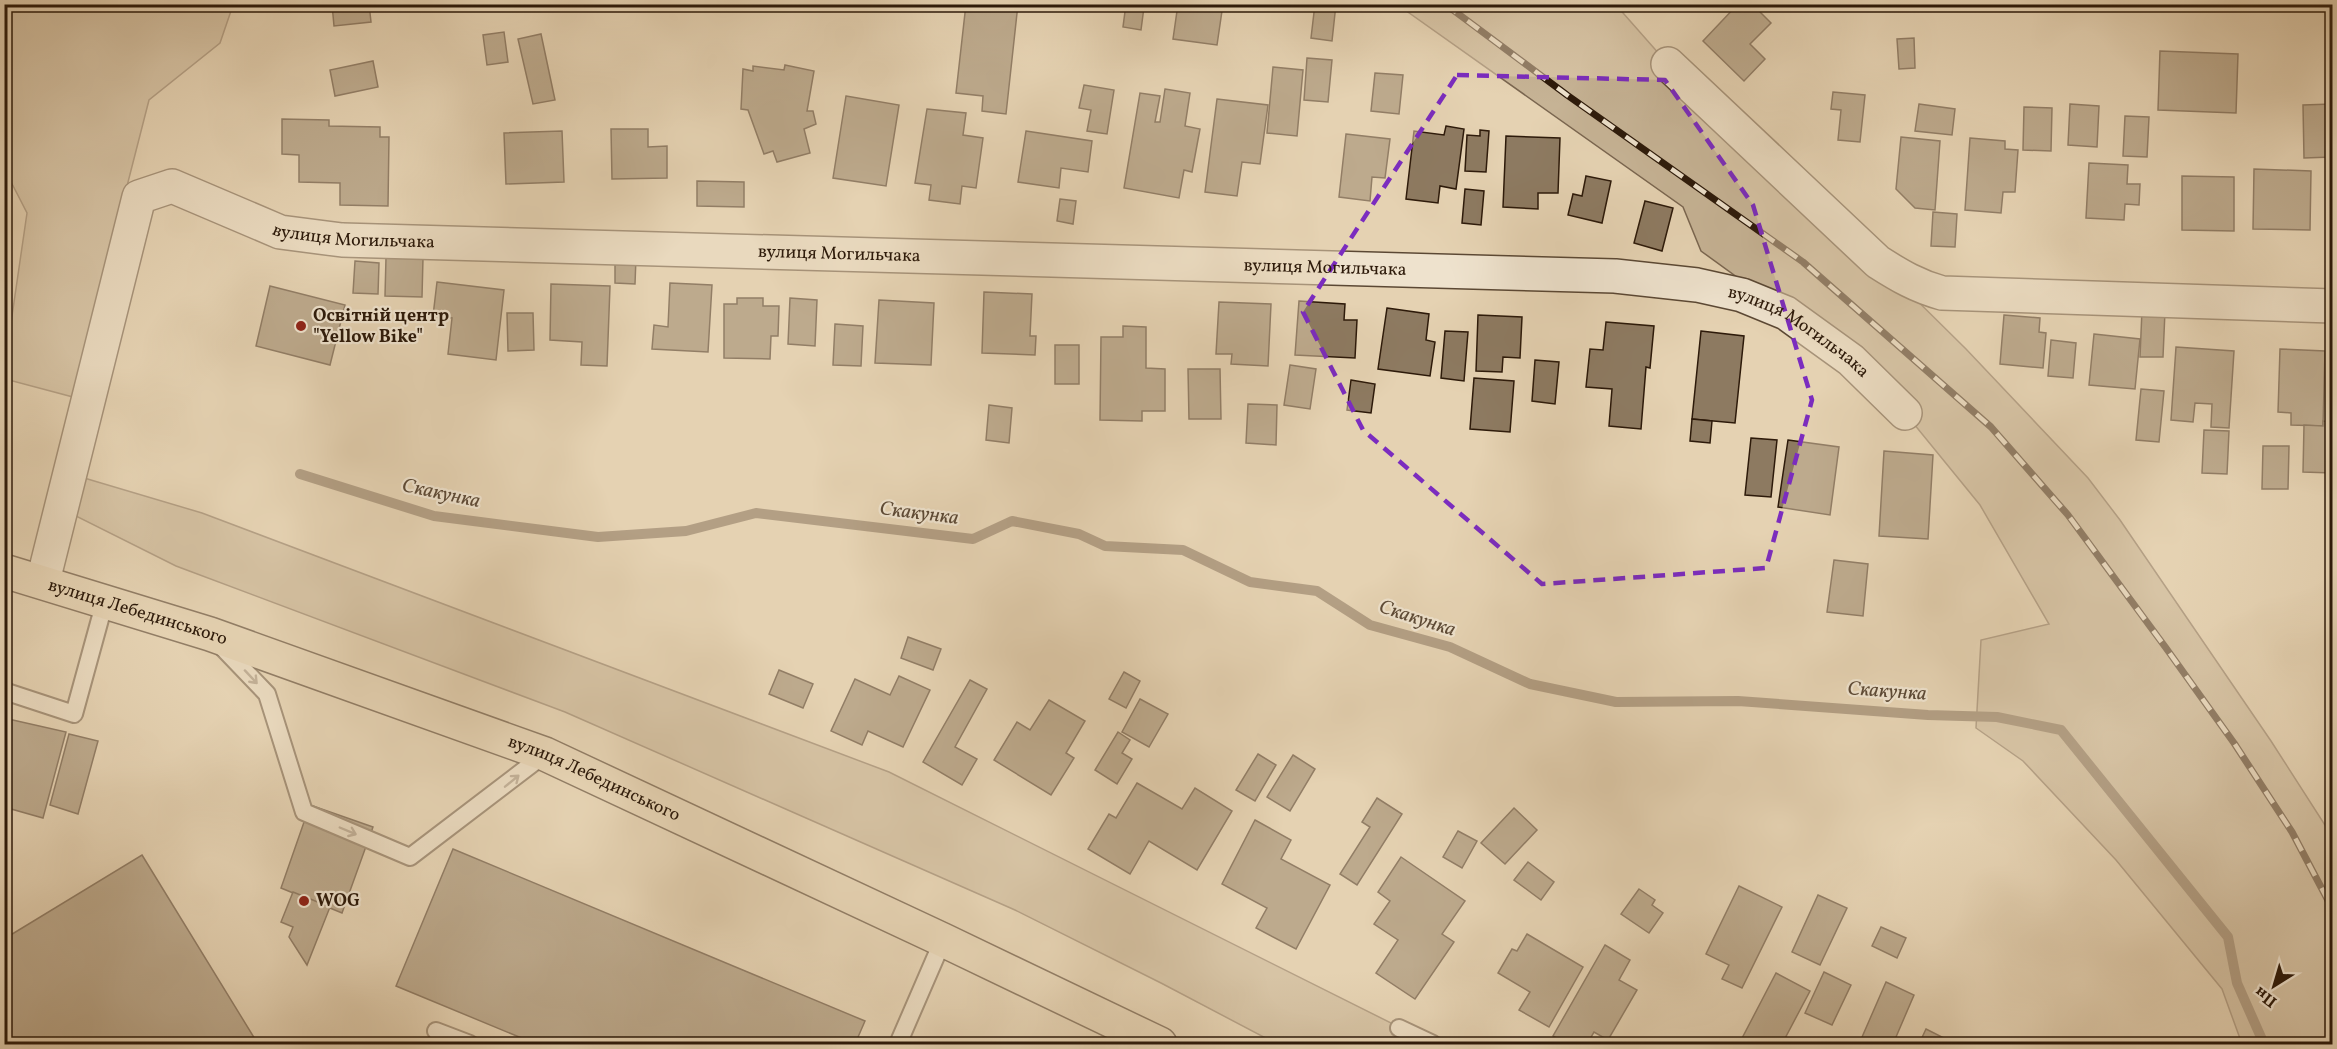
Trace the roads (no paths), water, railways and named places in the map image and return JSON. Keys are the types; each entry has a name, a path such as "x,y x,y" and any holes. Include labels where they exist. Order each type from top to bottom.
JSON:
{"main road":[{"name":"вулиця Лебединського","path":"4,571 210,634 545,754 1160,1044"}],"street":[{"path":"1668,64 1878,262 1927,289 1942,293 2332,306"},
{"name":"вулиця Могильчака","path":"42,581 139,197 171,186 280,232 342,240 1615,276 1697,285 1742,295 1786,313 1851,360 1905,413"}],"lane":[{"path":"4,691 74,714 105,601"},
{"path":"210,634 267,694 304,812 410,857 545,754"},
{"path":"898,1044 943,940"},
{"path":"1399,1028 1432,1044"},
{"path":"436,1031 470,1044"}],"waterway":[{"name":"Скакунка","path":"300,474 434,516 598,537 686,531 756,513 973,539 1012,521 1079,534 1105,546 1183,550 1250,582 1317,591 1370,625 1450,647 1530,684 1616,702 1738,701 1928,715 1997,717 2061,730 2228,937 2237,983 2264,1044"}],"railway":[{"path":"1445,4 1567,95 1803,262 1991,427 2068,515 2234,743 2292,832 2332,908"}],"place":[{"name":"Освітній центр \"Yellow Bike\"","path":"301,326"},
{"name":"WOG","path":"304,901"}]}
